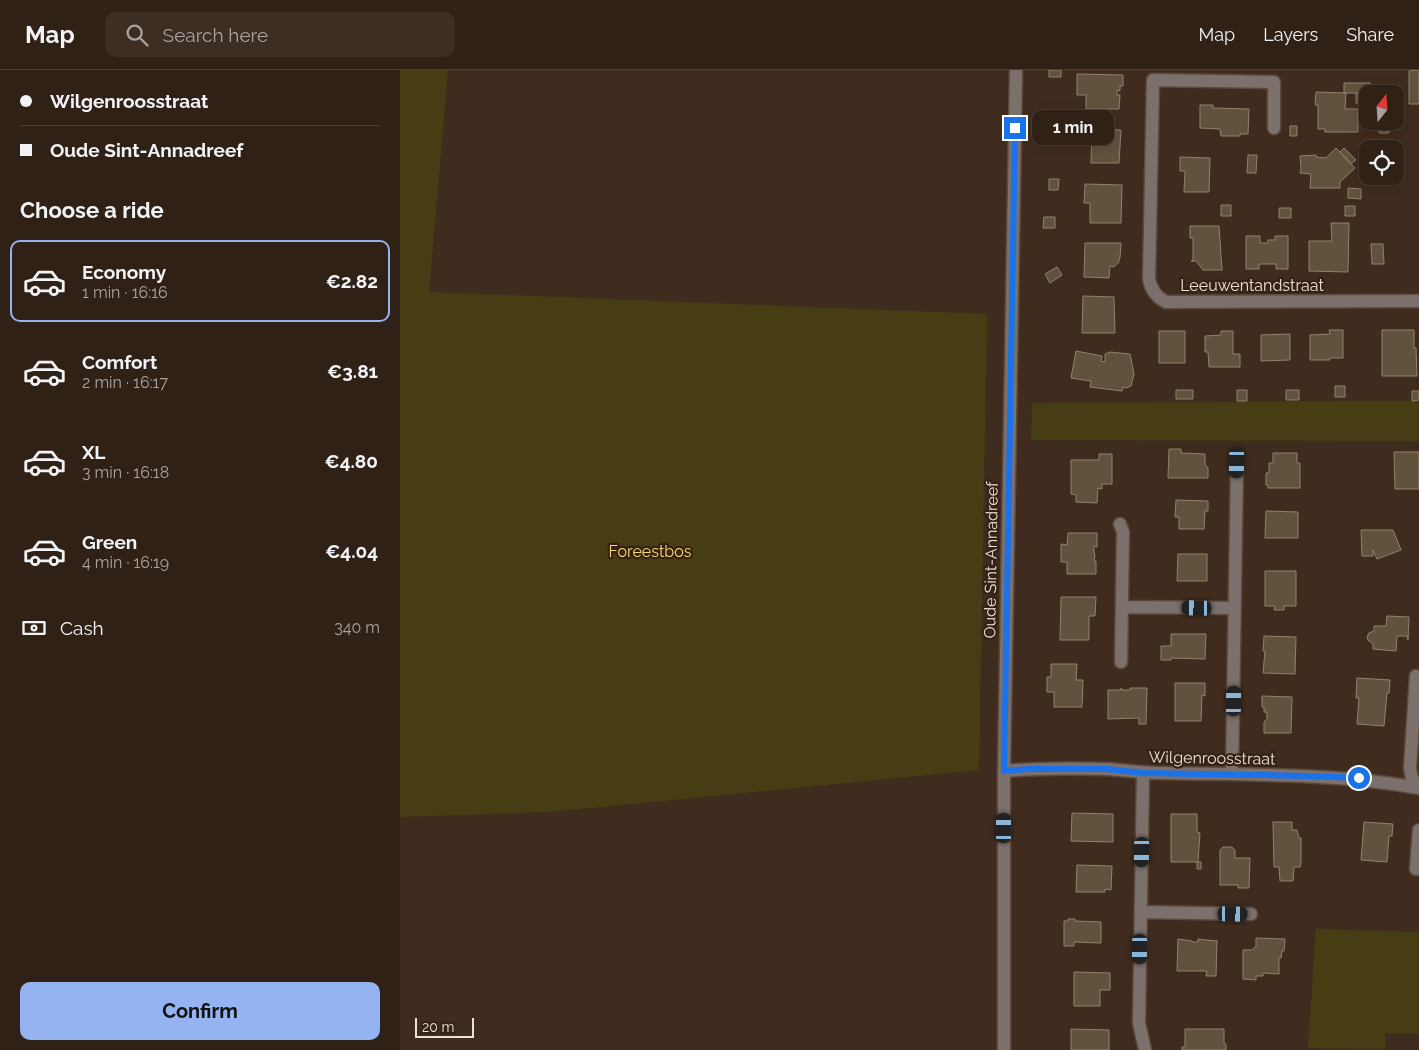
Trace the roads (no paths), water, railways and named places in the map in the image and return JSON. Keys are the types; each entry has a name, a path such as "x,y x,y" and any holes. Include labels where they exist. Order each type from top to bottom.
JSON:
{"street":[{"name":"Oude Sint-Annadreef","path":"1004,1050 1004,771 1016,70"},
{"name":"Leeuwentandstraat","path":"1274,128 1275,76 1153,75 1149,279 1150,287 1159,299 1166,302 1419,301"},
{"path":"1232,774 1237,463"},
{"path":"1120,524 1123,532 1120,662"},
{"path":"1122,607 1235,608"},
{"name":"Wilgenroosstraat","path":"1416,676 1410,768 1412,779 1419,787"},
{"name":"Wilgenroosstraat","path":"1004,771 1029,769 1107,769 1143,773 1342,777 1419,787"},
{"path":"1143,773 1139,1023 1146,1050"},
{"path":"1416,868 1419,830"},
{"path":"1141,912 1251,914"}],"park label":[{"name":"Foreestbos","path":"650,551"}]}
